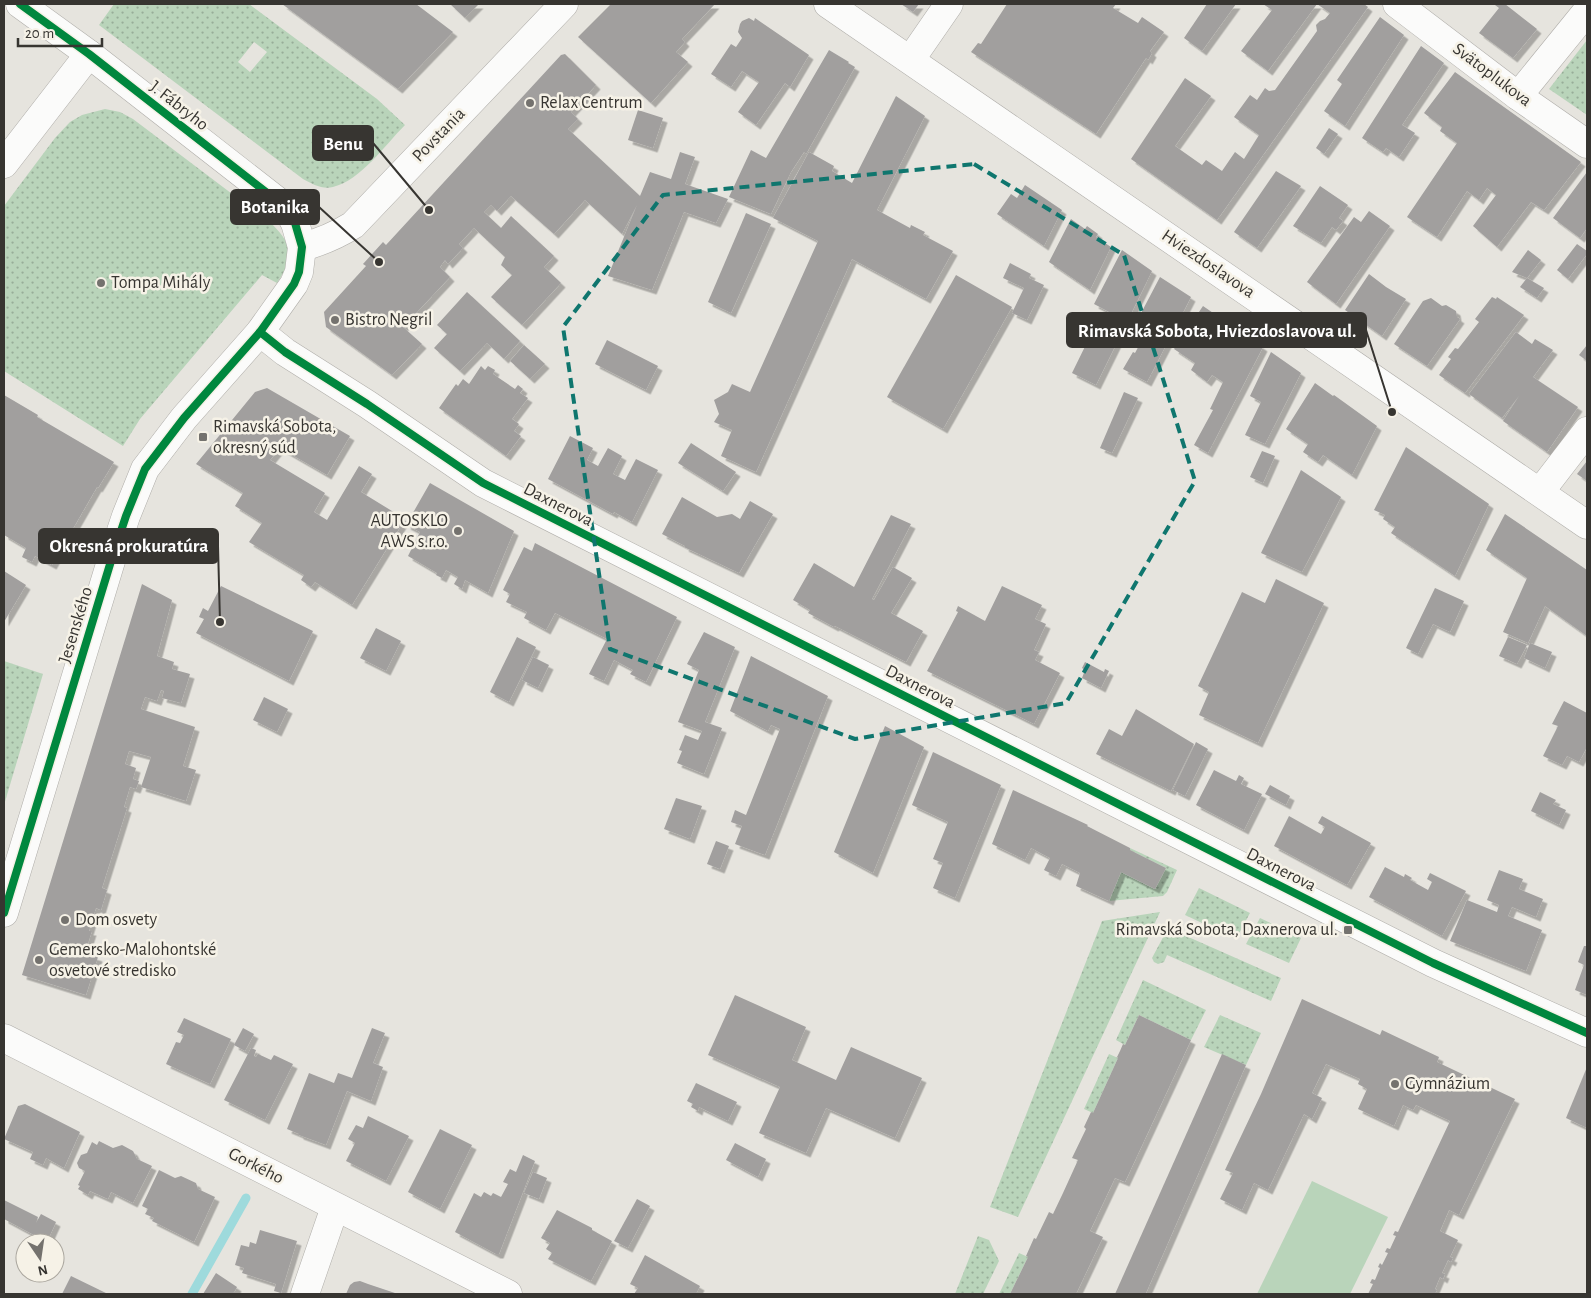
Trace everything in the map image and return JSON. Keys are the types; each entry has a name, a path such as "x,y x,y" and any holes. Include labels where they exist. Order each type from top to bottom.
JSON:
{"street":[{"name":"J. Fábryho","path":"20,4 89,54 280,203 289,212 295,223 302,246"},
{"name":"Povstania","path":"302,246 340,234 353,225 564,4"},
{"name":"Hviezdoslavova","path":"828,4 1587,525"},
{"path":"910,60 949,4"},
{"name":"Svätoplukova","path":"1397,4 1518,96 1587,144"},
{"path":"1518,96 1587,11"},
{"path":"4,164 89,54"},
{"name":"Jesenského","path":"4,914 111,561 126,516 145,469 184,418 260,332 294,284 299,272 302,246"},
{"name":"Daxnerova","path":"260,332 285,352 367,404 483,484 1416,955 1587,1033"},
{"path":"1540,492 1587,431"},
{"name":"Gorkého","path":"4,1038 508,1294"},
{"path":"304,1294 335,1207"}],"highlighted area":[{"path":"974,164 1124,255 1195,481 1066,703 855,739 610,649 563,327 663,195"}],"green space":[{"path":"114,4 249,4 377,99 405,125 363,170 333,187 325,188 318,186 303,179 99,25","holes":["254,42 267,52 250,72 238,62"]},
{"path":"1587,40 1587,115 1549,89"},
{"path":"105,109 120,112 133,119 272,224 285,239 289,252 287,266 277,283 262,275 140,419 123,446 4,371 4,206 55,138 70,122 82,115"},
{"path":"4,661 43,674 4,805"},
{"path":"1130,848 1177,870 1167,892 1163,896 1109,901 1121,872 1155,889 1166,868 1130,850"},
{"path":"1199,888 1250,913 1236,939 1185,915"},
{"path":"1160,912 1018,1217 990,1207 1102,921"},
{"path":"1260,918 1301,938 1289,963 1246,944"},
{"path":"1168,928 1281,978 1271,1001 1167,955 1164,962 1158,964 1154,962 1152,958"},
{"path":"1143,980 1206,1010 1191,1040 1139,1015 1125,1045 1116,1040"},
{"path":"1220,1015 1261,1033 1246,1065 1204,1047"},
{"path":"1109,1054 1118,1058 1093,1113 1084,1109"},
{"path":"1312,1181 1388,1217 1350,1294 1257,1294"},
{"path":"978,1236 989,1240 999,1261 983,1294 955,1294"},
{"path":"1019,1253 1028,1257 1010,1294 999,1294"}],"building":[{"path":"282,4 416,4 453,32 398,89"},
{"path":"450,4 479,4 465,18"},
{"path":"611,4 715,4 682,39 685,42 676,52 688,62 651,103 578,37"},
{"path":"901,4 919,4 913,12"},
{"path":"1007,4 1116,4 1113,8 1138,23 1142,17 1164,32 1150,51 1152,53 1148,60 1146,58 1096,134 971,52 978,43 981,44"},
{"path":"1207,4 1236,4 1202,51 1184,38"},
{"path":"1263,4 1317,4 1268,71 1241,51 1272,10"},
{"path":"1317,4 1364,4 1368,7 1217,220 1131,159 1185,78 1211,96 1175,146 1202,165 1206,160 1222,171 1235,152 1244,159 1259,135 1234,117 1250,95 1257,100 1265,88 1269,91 1275,90 1317,31 1316,25 1330,13"},
{"path":"1496,4 1505,4 1537,29 1513,58 1479,33 1499,8"},
{"path":"1380,17 1404,35 1345,126 1324,111 1342,84 1337,80"},
{"path":"749,18 754,21 755,18 809,55 790,87 785,83 756,125 738,112 759,82 742,71 731,87 711,74 731,44 736,47 742,38 738,32 740,24"},
{"path":"1421,46 1444,63 1402,125 1415,133 1399,157 1386,148 1383,152 1362,138"},
{"path":"829,50 855,67 806,154 804,152 791,172 771,214 729,197 751,150 766,158"},
{"path":"565,54 596,85 571,112 578,119 568,129 640,196 650,172 671,179 680,152 695,157 685,184 728,199 716,223 684,212 652,290 608,276 637,205 622,234 585,200 554,234 511,196 497,211 491,205 484,212 501,228 511,216 554,256 544,267 561,283 522,325 491,297 512,275 501,265 505,257 474,228 459,244 463,248 448,264 445,260 440,267 450,277 403,327 422,344 392,375 326,327 324,312 366,266 363,264 383,242 386,245 561,55"},
{"path":"1455,72 1581,162 1544,210 1531,202 1497,247 1473,226 1496,195 1487,188 1479,200 1467,191 1437,237 1407,217 1457,143 1440,131 1442,127 1424,113"},
{"path":"896,96 925,116 877,210 910,228 911,225 925,232 923,235 953,251 926,299 852,259 756,472 721,456 732,430 714,422 719,414 714,400 728,392 732,384 750,392 818,241 773,218 809,152 834,166 832,171 852,183"},
{"path":"638,110 663,118 653,148 628,140"},
{"path":"1329,128 1338,134 1324,154 1316,148"},
{"path":"1276,171 1301,186 1257,248 1234,232"},
{"path":"1587,172 1587,228 1580,238 1553,218"},
{"path":"1025,185 1062,210 1044,246 997,214 1011,194 1017,198"},
{"path":"1320,186 1348,205 1339,218 1343,221 1336,230 1332,227 1321,243 1293,226"},
{"path":"1369,211 1390,226 1336,304 1307,282 1354,217 1361,222"},
{"path":"746,213 771,224 731,313 708,302"},
{"path":"1071,219 1085,229 1087,226 1098,234 1096,237 1111,247 1090,290 1049,262"},
{"path":"1577,244 1587,251 1587,254 1568,279 1557,270"},
{"path":"1122,250 1152,271 1096,385 1072,373 1098,320 1108,325 1113,314 1094,304"},
{"path":"1528,250 1541,260 1527,278 1512,272"},
{"path":"1010,263 1031,274 1029,278 1044,285 1027,320 1012,313 1024,288 1003,278"},
{"path":"1369,274 1406,299 1382,336 1345,310"},
{"path":"956,275 1012,307 943,429 887,397"},
{"path":"1160,277 1191,297 1147,382 1123,369 1133,352 1135,353 1151,323 1139,317"},
{"path":"1527,278 1544,288 1537,298 1520,287"},
{"path":"467,292 520,341 504,359 487,343 460,371 434,348 447,334 437,325"},
{"path":"1492,297 1496,299 1497,297 1524,315 1465,393 1439,375 1451,359 1448,357 1455,348 1458,349 1479,322 1475,319"},
{"path":"1431,298 1442,306 1446,305 1456,311 1457,317 1460,319 1427,366 1394,344 1423,301"},
{"path":"1203,306 1263,347 1208,453 1194,445 1213,410 1210,409 1223,382 1212,375 1207,382 1191,370 1195,363 1174,349"},
{"path":"1516,332 1532,344 1535,339 1553,350 1533,377 1578,407 1547,452 1503,421 1519,396 1502,418 1469,394"},
{"path":"607,340 658,366 646,390 595,364"},
{"path":"524,345 545,364 530,379 510,361"},
{"path":"1587,345 1587,361 1579,355"},
{"path":"1271,352 1301,373 1265,444 1245,435 1261,402 1250,396"},
{"path":"481,366 485,370 488,366 495,370 493,374 515,389 518,385 523,389 520,393 528,398 512,419 519,424 514,431 521,436 506,456 439,408 456,384 458,386 463,379 469,384"},
{"path":"1315,383 1377,426 1352,475 1323,455 1318,462 1303,452 1308,444 1286,429"},
{"path":"267,388 350,436 327,475 280,448 270,460 325,493 314,512 327,520 359,466 372,474 361,492 405,519 352,605 315,582 311,587 301,580 304,575 249,542 262,523 235,506 243,493 196,464 255,392"},
{"path":"1124,392 1138,398 1112,453 1100,448"},
{"path":"4,395 38,415 37,417 114,462 97,487 52,565 35,556 32,562 22,557 26,548 4,535"},
{"path":"570,436 593,448 587,460 598,466 608,448 622,456 613,474 625,480 636,459 658,470 632,522 614,512 613,514 548,479"},
{"path":"691,443 736,472 723,491 678,463"},
{"path":"1406,447 1489,504 1455,576 1391,533 1395,527 1383,519 1385,515 1374,510"},
{"path":"1262,451 1275,456 1263,483 1250,477"},
{"path":"1587,461 1587,481 1577,474"},
{"path":"1301,470 1341,497 1302,572 1261,553"},
{"path":"430,483 514,531 488,593 465,580 462,589 454,584 458,577 446,570 442,578 408,556 420,532 406,525"},
{"path":"682,497 717,517 732,514 740,519 750,501 773,514 739,573 684,547 662,534"},
{"path":"1505,514 1587,570 1587,636 1545,606 1528,643 1503,632 1527,578 1486,550"},
{"path":"891,515 911,524 872,599 874,600 893,567 912,578 891,613 923,631 906,662 808,613 810,610 793,600 814,563 854,587"},
{"path":"535,543 677,617 646,682 630,674 633,670 614,660 604,681 589,674 607,639 555,613 546,630 524,618 527,612 506,602 510,594 503,590 524,547 532,551"},
{"path":"4,571 26,585 4,622"},
{"path":"1276,579 1324,603 1258,743 1199,715 1209,692 1198,686 1242,592 1265,603"},
{"path":"142,584 172,600 157,656 174,662 172,669 190,674 181,703 162,698 164,691 161,690 157,701 145,697 141,709 195,727 183,766 196,770 186,801 141,787 151,757 129,751 125,764 136,768 133,779 139,781 136,789 130,787 124,807 127,808 102,888 107,890 101,910 96,908 89,931 92,931 85,953 98,957 86,995 22,975"},
{"path":"221,586 313,631 289,681 196,633 204,619 199,617 203,608 208,611"},
{"path":"1002,586 1042,605 1035,619 1046,624 1034,650 1039,652 1035,660 1060,673 1034,724 927,671 958,612 956,611 958,606 985,621"},
{"path":"1435,588 1464,601 1450,632 1433,624 1418,654 1406,648"},
{"path":"376,628 401,641 386,671 360,658"},
{"path":"704,632 735,647 705,722 722,728 704,774 677,763 682,751 679,750 685,735 698,740 702,731 678,722 699,670 687,664"},
{"path":"517,637 536,647 509,702 490,692"},
{"path":"1508,637 1527,645 1517,664 1499,656"},
{"path":"1530,643 1552,652 1545,668 1524,658"},
{"path":"751,656 828,696 765,855 735,844 742,826 731,822 735,810 746,815 780,729 771,725 768,731 730,711"},
{"path":"533,657 549,665 538,688 522,680"},
{"path":"1085,662 1104,672 1105,669 1109,671 1101,688 1082,678 1085,670 1082,668"},
{"path":"264,697 288,709 277,732 253,720"},
{"path":"1564,701 1587,713 1587,747 1579,762 1567,756 1562,765 1543,756 1558,726 1552,724"},
{"path":"1136,709 1194,744 1171,791 1096,754 1109,729 1122,736"},
{"path":"885,726 924,747 873,873 834,852"},
{"path":"1196,742 1208,749 1185,796 1173,790"},
{"path":"933,752 1001,785 955,898 933,888 943,863 933,859 948,822 912,805"},
{"path":"1214,770 1236,781 1239,775 1244,778 1241,784 1262,794 1244,830 1196,805"},
{"path":"1270,785 1290,796 1286,805 1265,794"},
{"path":"1013,790 1088,825 1130,848 1130,850 1166,868 1155,889 1121,872 1109,901 1076,886 1080,873 1062,864 1056,876 1044,870 1050,858 1031,848 1025,860 992,844"},
{"path":"1540,792 1556,800 1553,804 1566,810 1559,825 1531,811"},
{"path":"676,798 702,806 690,839 664,829"},
{"path":"1289,816 1321,834 1325,827 1318,823 1322,816 1371,843 1347,885 1274,846"},
{"path":"716,841 729,846 720,869 707,864"},
{"path":"1385,867 1404,877 1405,874 1412,878 1410,880 1428,890 1432,882 1427,879 1430,873 1466,891 1442,936 1369,897"},
{"path":"1499,870 1523,879 1519,889 1543,899 1536,917 1512,907 1508,916 1542,930 1526,971 1450,941 1467,900 1497,912 1499,905 1487,900"},
{"path":"1584,946 1587,946 1587,995 1575,990 1584,965 1578,962"},
{"path":"735,995 806,1027 792,1060 836,1080 851,1047 922,1078 895,1138 826,1108 806,1153 759,1133 780,1087 708,1055"},
{"path":"1302,999 1380,1035 1382,1030 1439,1057 1437,1062 1515,1099 1459,1215 1449,1210 1440,1231 1458,1240 1450,1257 1453,1258 1451,1262 1448,1260 1442,1273 1445,1274 1443,1279 1440,1277 1435,1294 1368,1294 1373,1284 1370,1283 1372,1279 1375,1280 1380,1268 1378,1267 1380,1263 1382,1265 1388,1253 1385,1252 1387,1248 1390,1249 1396,1236 1393,1235 1395,1231 1398,1232 1450,1121 1416,1105 1413,1110 1403,1105 1394,1126 1358,1109 1367,1089 1358,1084 1360,1079 1326,1064 1312,1093 1322,1098 1312,1119 1304,1114 1268,1190 1254,1183 1242,1210 1220,1199 1233,1173 1225,1170 1261,1094"},
{"path":"1139,1015 1191,1040 1125,1182 1115,1178 1090,1231 1103,1237 1076,1294 1010,1294 1028,1257 1026,1256 1034,1238 1036,1239 1049,1212 1053,1214 1063,1193 1078,1160 1072,1158 1086,1129 1084,1127 1091,1112 1093,1113 1123,1044 1125,1045"},
{"path":"184,1018 231,1039 210,1084 166,1064 176,1042 180,1043 184,1035 177,1032"},
{"path":"243,1028 254,1034 245,1051 234,1045"},
{"path":"372,1028 385,1033 373,1063 383,1067 371,1101 347,1091 326,1145 287,1129 309,1073 334,1083 338,1073 352,1078"},
{"path":"251,1048 256,1050 254,1056 256,1057 258,1054 271,1060 274,1055 293,1064 265,1120 224,1100"},
{"path":"1222,1054 1246,1065 1146,1293 1115,1294"},
{"path":"1587,1067 1587,1128 1566,1118"},
{"path":"696,1083 737,1102 728,1121 699,1107 698,1111 691,1107 693,1104 687,1101"},
{"path":"25,1104 80,1132 64,1168 46,1158 43,1165 30,1159 33,1152 4,1139 18,1106"},
{"path":"368,1116 409,1136 386,1181 346,1161 355,1143 348,1139 356,1125 363,1128"},
{"path":"440,1129 472,1145 440,1209 408,1192"},
{"path":"99,1141 113,1148 122,1145 133,1151 137,1159 152,1166 133,1203 111,1192 108,1199 90,1191 88,1195 78,1189 85,1171 79,1168 77,1163 81,1155 87,1153 92,1142 97,1145"},
{"path":"735,1143 766,1159 758,1177 726,1160"},
{"path":"523,1155 535,1161 499,1254 455,1232 474,1193 481,1197 484,1192 491,1196 493,1193 501,1197 508,1184 503,1182 510,1169 516,1172"},
{"path":"159,1170 175,1178 181,1176 196,1183 198,1189 215,1197 194,1242 152,1221 154,1218 145,1214 148,1209 142,1206"},
{"path":"533,1172 547,1178 539,1199 524,1193"},
{"path":"637,1199 650,1206 628,1248 614,1241"},
{"path":"4,1200 38,1217 36,1223 41,1214 56,1222 51,1233 30,1233 4,1219"},
{"path":"557,1210 592,1228 592,1230 612,1241 591,1281 548,1259 552,1253 546,1249 550,1243 541,1238"},
{"path":"260,1230 297,1241 281,1293 274,1291 276,1284 242,1273 244,1268 235,1265 241,1245 249,1247 250,1242 256,1244"},
{"path":"645,1255 700,1286 696,1294 634,1294 638,1288 630,1284"},
{"path":"216,1273 237,1287 233,1294 203,1294"},
{"path":"71,1276 108,1294 62,1294"},
{"path":"360,1281 398,1294 346,1294 350,1285"}],"waterway":[{"path":"192,1294 246,1198"}],"cycle path":[{"path":"4,913 111,561 126,516 145,469 184,418 260,332 294,284 299,272 302,247 295,223 289,212 280,203 89,54 20,4"},
{"path":"260,332 285,352 367,404 483,483 1433,963 1587,1033"}],"place":[{"name":"Relax Centrum","path":"530,103"},
{"name":"Benu","path":"429,210"},
{"name":"Botanika","path":"379,262"},
{"name":"Tompa Mihály","path":"101,283"},
{"name":"Bistro Negril","path":"335,320"},
{"name":"Rimavská Sobota, Hviezdoslavova ul.","path":"1392,412"},
{"name":"Rimavská Sobota, okresný súd","path":"203,437"},
{"name":"AUTOSKLO AWS s.r.o.","path":"458,531"},
{"name":"Okresná prokuratúra","path":"220,622"},
{"name":"Dom osvety","path":"65,920"},
{"name":"Rimavská Sobota, Daxnerova ul.","path":"1348,930"},
{"name":"Gemersko-Malohontské osvetové stredisko","path":"39,960"},
{"name":"Gymnázium","path":"1395,1084"}]}
